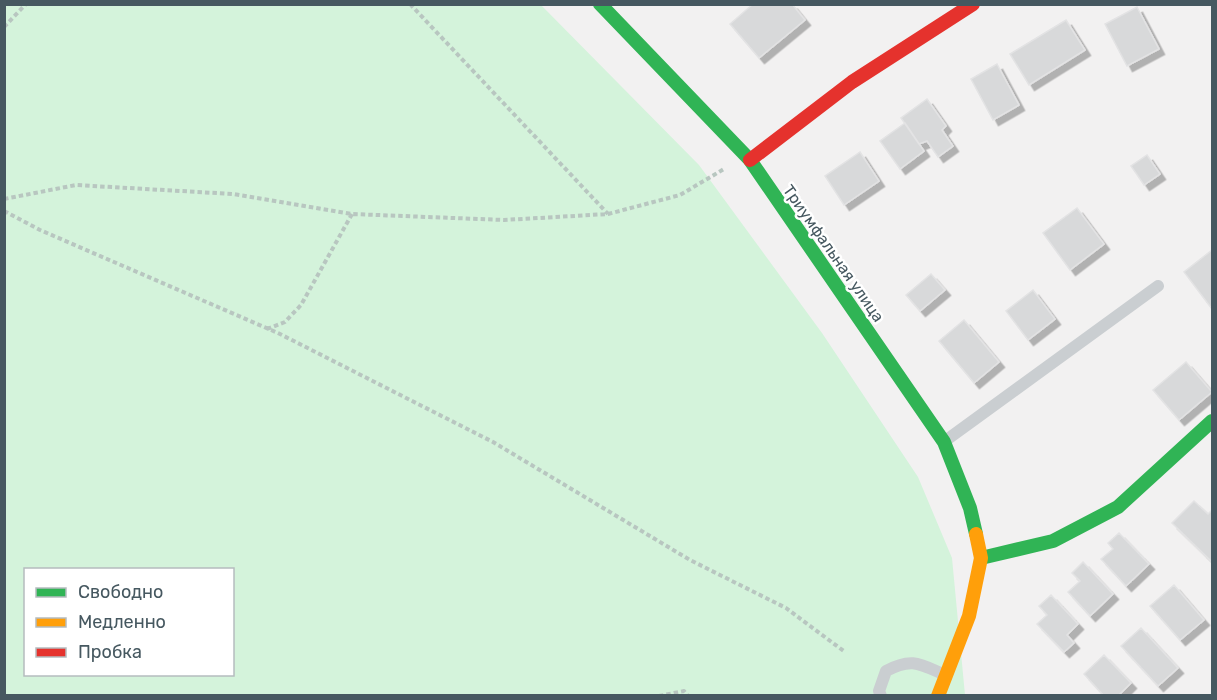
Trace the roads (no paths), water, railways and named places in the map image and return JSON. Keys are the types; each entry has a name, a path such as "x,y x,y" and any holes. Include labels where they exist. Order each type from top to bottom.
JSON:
{"street":[{"name":"Триумфальная улица","path":"600,4 750,160 944,442 970,508 981,558 969,616 938,696"},
{"path":"750,160 852,82 973,4"},
{"path":"981,558 1053,541 1119,507 1212,421"}],"lane":[{"path":"944,442 1158,286"},
{"path":"881,696 879,691 886,671 900,663 917,662 946,675"}]}
